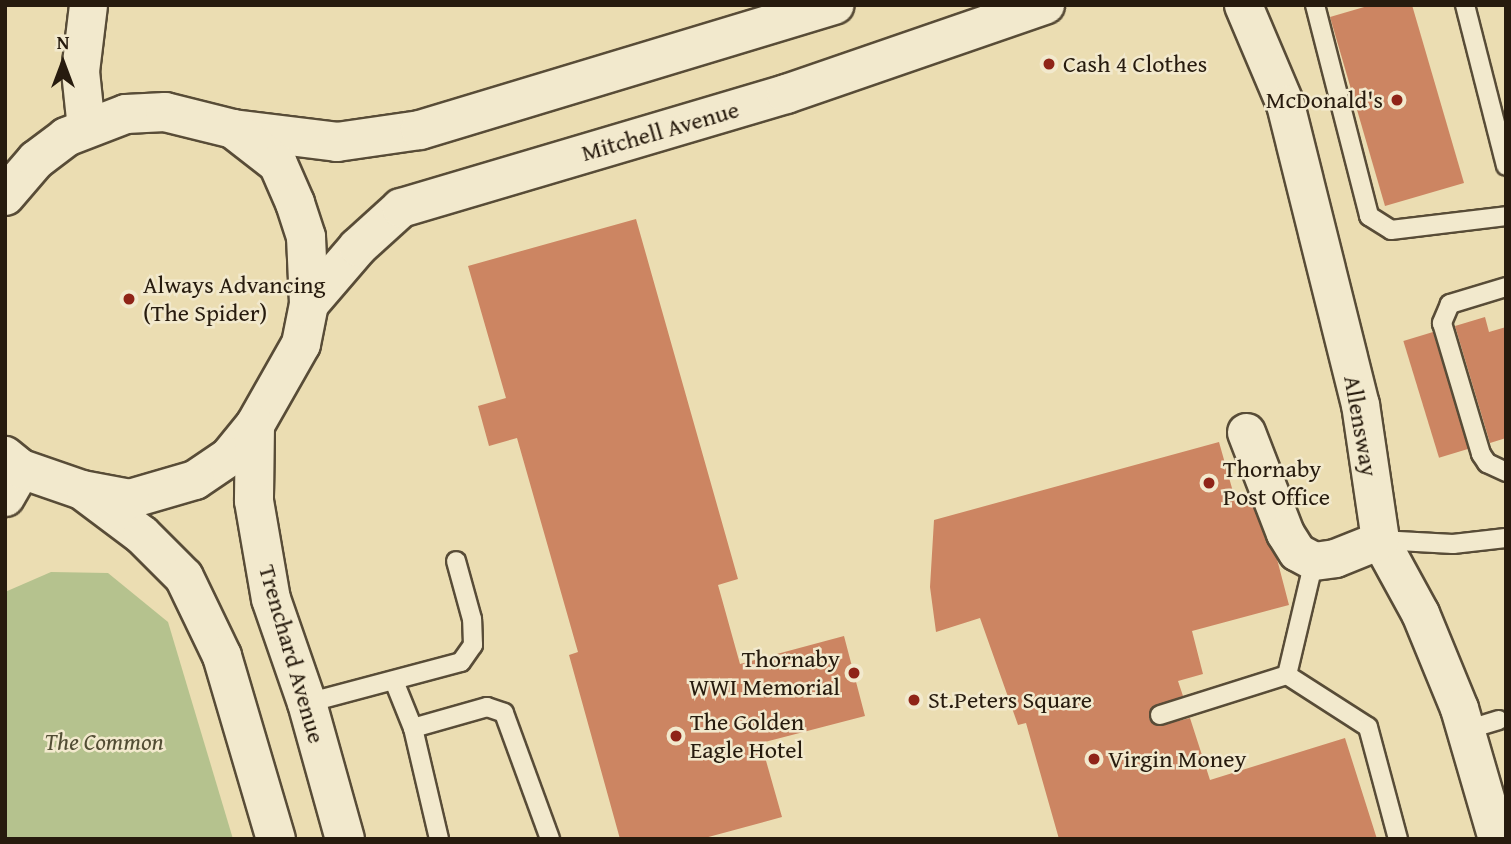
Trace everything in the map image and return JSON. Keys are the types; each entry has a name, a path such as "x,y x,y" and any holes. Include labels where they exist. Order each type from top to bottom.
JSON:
{"street":[{"path":"86,128 80,71 88,5"},
{"name":"Mitchell Avenue","path":"5,196 36,160 66,136 126,114 164,112 233,129 337,142 420,130 835,5"},
{"name":"Mitchell Avenue","path":"309,304 358,247 401,208 786,94 1045,5"},
{"name":"Allensway","path":"1243,5 1285,104 1360,404 1380,540 1483,725 1497,839"},
{"name":"Mitchell Avenue","path":"10,474 130,499 195,480 229,457 255,425 301,344 309,304 306,237 278,164 233,129"},
{"name":"Trenchard Avenue","path":"255,425 254,501 271,600 307,703 345,839"},
{"path":"1247,432 1285,533 1297,552 1314,561 1335,558 1380,540"},
{"path":"82,490 142,535 184,577 222,656 276,839"}],"lane":[{"path":"1315,5 1369,216 1391,230 1506,216"},
{"path":"1465,5 1506,166"},
{"path":"1506,287 1450,304 1442,323 1481,454 1487,463 1506,472"},
{"path":"1380,540 1453,544 1506,538"},
{"path":"307,703 461,662 473,645 472,619 456,561"},
{"path":"1287,675 1314,561"},
{"path":"1160,715 1287,675 1368,726 1398,839"},
{"path":"394,681 413,728 439,839"},
{"path":"413,728 487,707 504,713 551,839"}],"green space":[{"name":"The Common","path":"51,572 108,573 168,622 233,839 5,839 5,592"}],"building":[{"name":"McDonald's","path":"1371,5 1412,5 1464,183 1385,206 1330,17"},
{"path":"636,219 738,579 718,585 740,664 844,636 865,716 761,743 782,817 701,839 620,839 569,655 578,652 517,438 489,446 478,406 506,398 468,266"},
{"path":"1485,317 1489,332 1506,327 1506,438 1490,443 1455,326"},
{"path":"1433,332 1469,449 1439,458 1403,341"},
{"path":"1219,442 1237,506 1251,502 1277,559 1289,605 1192,631 1203,674 1178,681 1183,696 1152,707 1149,719 1158,726 1190,718 1210,780 1345,738 1377,839 1059,839 1026,723 1018,725 980,618 936,632 930,587 934,520"}],"place":[{"name":"Cash 4 Clothes","path":"1049,64"},
{"name":"McDonald's","path":"1397,100"},
{"name":"Always Advancing (The Spider)","path":"129,299"},
{"name":"Thornaby Post Office","path":"1209,483"},
{"name":"Thornaby WWI Memorial","path":"854,673"},
{"name":"St.Peters Square","path":"914,700"},
{"name":"The Golden Eagle Hotel","path":"676,736"},
{"name":"Virgin Money","path":"1094,759"}]}
